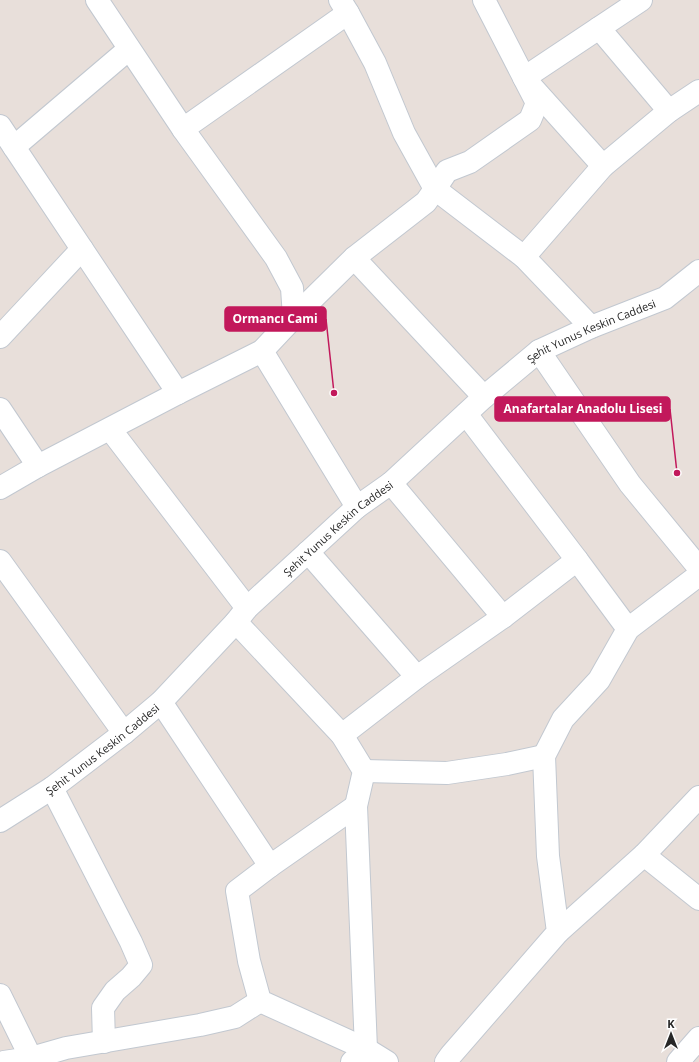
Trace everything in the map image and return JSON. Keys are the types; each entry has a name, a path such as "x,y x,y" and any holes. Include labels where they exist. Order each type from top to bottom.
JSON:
{"street":[{"path":"97,0 183,129 276,258 292,288 294,317"},
{"path":"0,488 38,466 262,351 354,258 426,202 447,171 470,162 530,120 537,103 484,0"},
{"path":"524,78 641,0"},
{"path":"183,129 344,6 375,63 404,133 435,189 524,257 591,327"},
{"path":"599,28 669,111"},
{"path":"14,147 129,49"},
{"path":"524,78 603,166"},
{"path":"524,257 603,166 669,111 699,91"},
{"path":"0,126 178,393"},
{"path":"0,337 82,249"},
{"path":"354,258 484,397"},
{"name":"Şehit Yunus Keskin Caddesi","path":"1,819 52,788 124,733 161,702 242,615 308,552 357,507 391,483 484,397 539,351 591,327 665,298 699,271"},
{"path":"262,351 357,507"},
{"path":"539,351 630,484 699,568"},
{"path":"2,413 38,466"},
{"path":"466,414 628,629"},
{"path":"110,429 242,615 342,735 364,771 356,806 359,1055"},
{"path":"391,483 503,617"},
{"path":"308,552 418,677"},
{"path":"342,735 418,677 503,617 577,560"},
{"path":"0,561 124,733"},
{"path":"558,932 548,856 544,756 562,719 599,680 628,629 699,575"},
{"path":"161,702 270,866"},
{"path":"364,771 447,773 506,764 544,756"},
{"path":"52,788 131,942 141,965 131,977 115,991 103,1008 104,1042"},
{"path":"446,1062 558,932 644,855 699,797"},
{"path":"356,806 237,891 249,961 260,1001 359,1055 387,1062"},
{"path":"644,855 699,899"},
{"path":"0,995 31,1058"},
{"path":"4,1062 69,1055 104,1042 236,1017 260,1001"},
{"path":"678,1062 699,1038"}],"place":[{"name":"Ormancı Cami","path":"334,393"},
{"name":"Anafartalar Anadolu Lisesi","path":"677,473"}]}
